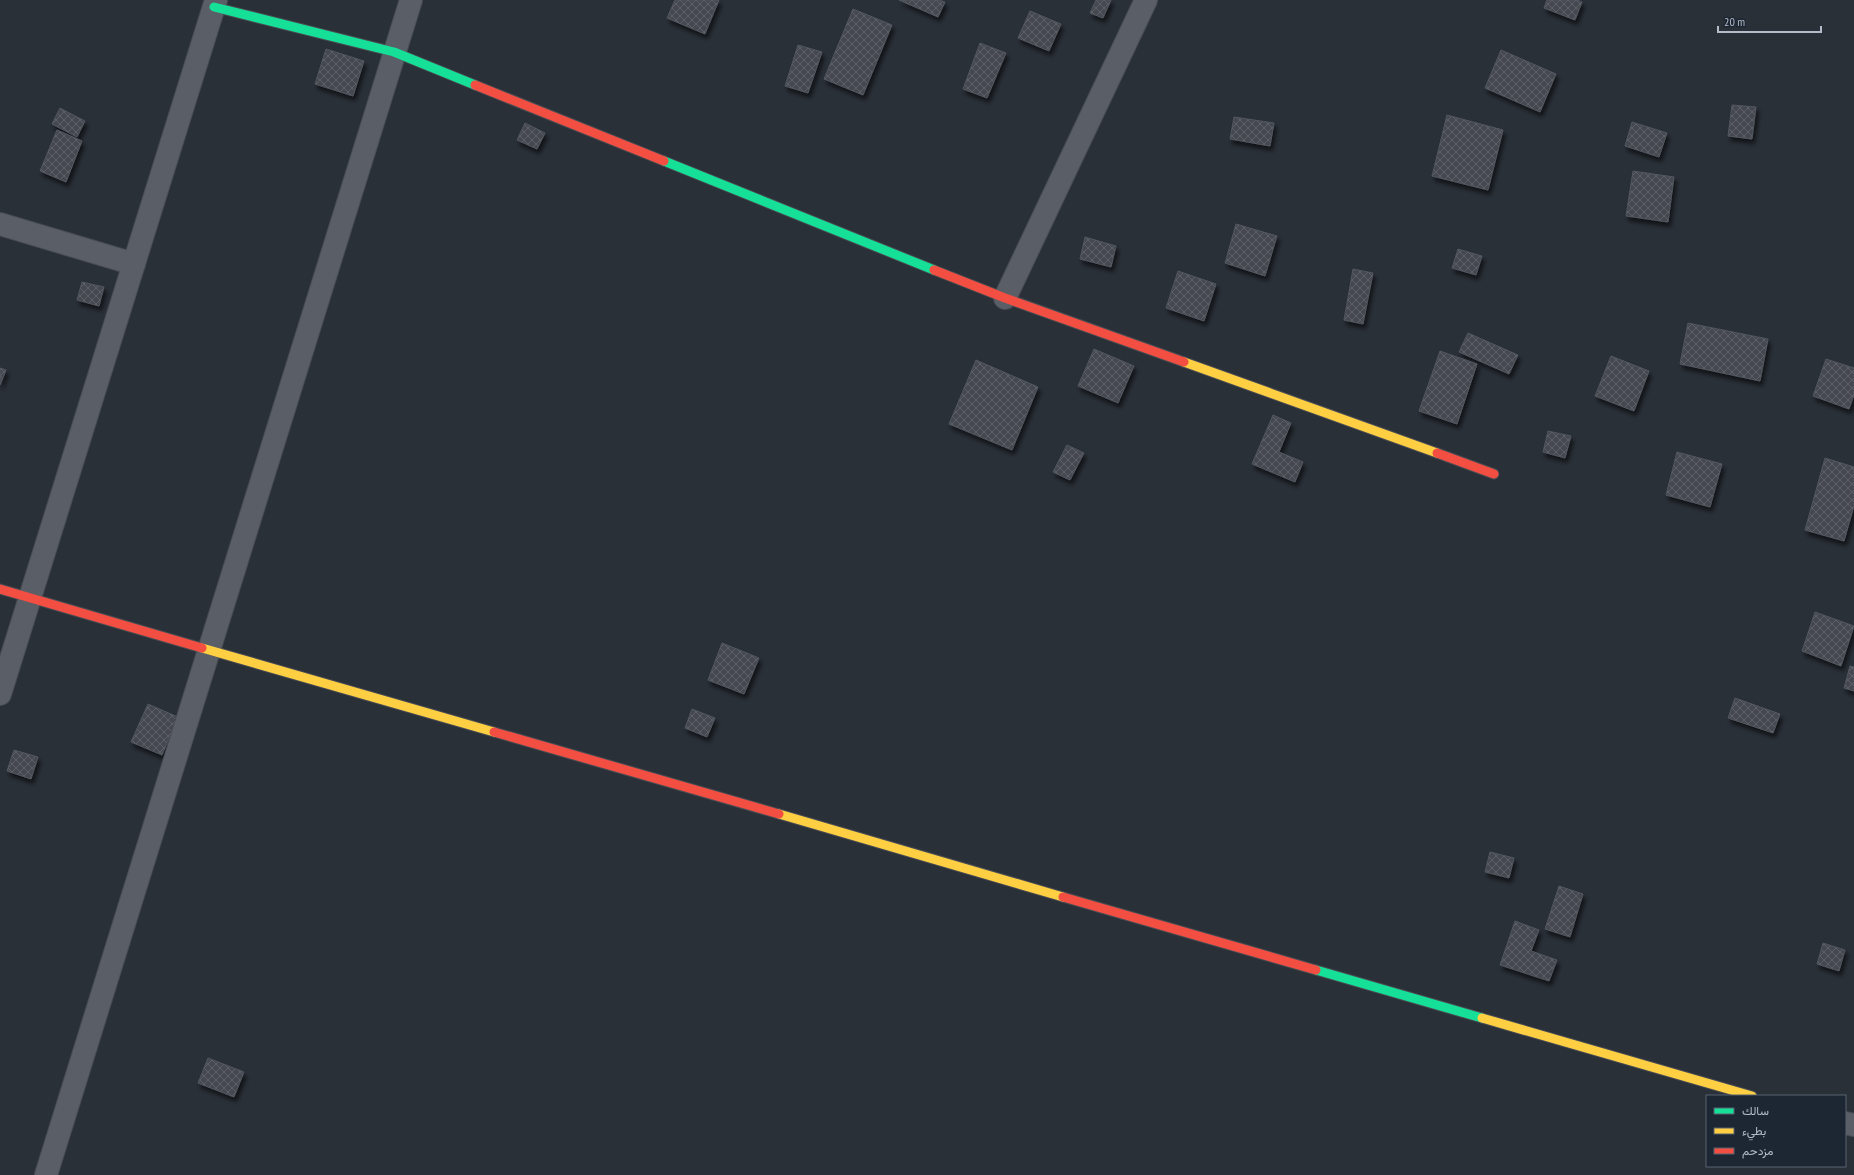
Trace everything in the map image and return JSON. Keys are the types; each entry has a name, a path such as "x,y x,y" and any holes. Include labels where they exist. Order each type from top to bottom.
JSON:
{"street":[{"path":"46,1175 411,0"},
{"path":"1005,298 1146,0"},
{"path":"0,694 215,4 394,52 1005,298 1494,474"},
{"path":"0,224 134,264"},
{"path":"0,588 1749,1095"}],"building":[{"path":"675,0 719,0 705,34 667,18"},
{"path":"899,0 939,0 945,2 938,17"},
{"path":"1096,0 1111,0 1103,18 1090,13"},
{"path":"1547,0 1577,0 1582,2 1575,20 1544,8"},
{"path":"853,9 892,25 863,95 824,79"},
{"path":"1030,11 1061,24 1049,51 1018,38"},
{"path":"980,43 1006,53 987,98 963,89"},
{"path":"798,45 822,52 808,93 785,86"},
{"path":"326,49 364,61 353,96 315,84"},
{"path":"1501,50 1556,74 1540,112 1485,88"},
{"path":"1732,105 1756,107 1752,139 1728,136"},
{"path":"60,108 85,121 77,137 52,124"},
{"path":"1447,115 1503,130 1488,190 1432,176"},
{"path":"1234,117 1274,123 1270,146 1230,139"},
{"path":"1632,122 1667,133 1659,157 1625,146"},
{"path":"525,123 545,133 537,149 517,140"},
{"path":"57,130 82,141 66,182 40,171"},
{"path":"1633,171 1674,177 1668,222 1626,216"},
{"path":"1236,224 1277,236 1265,276 1225,263"},
{"path":"1085,237 1116,246 1111,267 1080,259"},
{"path":"1458,249 1482,256 1476,275 1452,268"},
{"path":"1353,269 1373,273 1363,324 1344,320"},
{"path":"1178,271 1216,284 1204,321 1166,308"},
{"path":"82,282 104,287 99,306 77,300"},
{"path":"1688,323 1768,339 1760,381 1680,364"},
{"path":"1468,333 1518,355 1509,374 1459,352"},
{"path":"1094,349 1134,366 1118,403 1078,386"},
{"path":"1440,351 1477,364 1457,424 1419,411"},
{"path":"1611,356 1649,371 1634,411 1595,396"},
{"path":"1826,359 1854,368 1854,395 1849,409 1813,396"},
{"path":"976,360 1038,387 1012,450 949,424"},
{"path":"0,368 6,370 0,385"},
{"path":"1273,415 1291,423 1279,452 1303,462 1295,482 1252,464"},
{"path":"1548,431 1571,436 1565,458 1543,452"},
{"path":"1067,445 1084,453 1070,480 1053,472"},
{"path":"1677,452 1722,464 1710,507 1666,495"},
{"path":"1825,458 1854,467 1854,506 1844,541 1805,530"},
{"path":"1815,612 1854,626 1841,666 1802,651"},
{"path":"722,643 759,658 744,694 708,680"},
{"path":"1850,666 1854,667 1854,691 1844,688"},
{"path":"1735,698 1780,714 1773,733 1728,718"},
{"path":"148,704 178,717 162,755 131,742"},
{"path":"692,709 715,718 707,737 685,728"},
{"path":"14,750 38,757 31,779 7,771"},
{"path":"1490,852 1514,858 1509,878 1485,872"},
{"path":"1559,886 1583,894 1570,937 1545,929"},
{"path":"1515,921 1539,930 1531,951 1557,960 1549,981 1500,965"},
{"path":"1823,943 1845,950 1839,971 1817,964"},
{"path":"208,1058 244,1072 234,1097 198,1083"}],"traffic: fast":[{"path":"214,7 394,52 475,85"},
{"path":"664,161 934,270"},
{"path":"1316,970 1482,1018"}],"traffic: slow":[{"path":"1184,362 1437,453"},
{"path":"202,648 494,732"},
{"path":"779,814 1063,897"},
{"path":"1482,1018 1749,1095"}],"traffic: jam":[{"path":"475,85 664,161"},
{"path":"934,270 1005,298 1184,362"},
{"path":"1437,453 1494,474"},
{"path":"0,589 202,648"},
{"path":"494,732 779,814"},
{"path":"1063,897 1316,970"}]}
